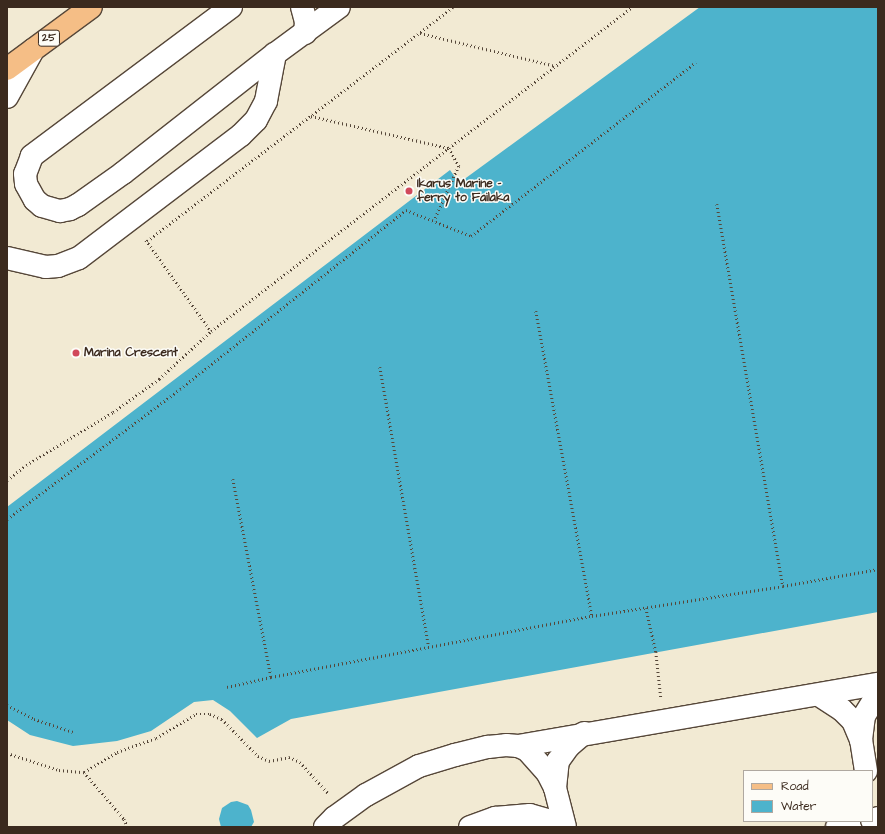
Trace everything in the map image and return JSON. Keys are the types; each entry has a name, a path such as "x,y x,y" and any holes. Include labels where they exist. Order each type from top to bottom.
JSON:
{"main road":[{"name":"25","path":"7,70 91,7"}],"lane":[{"path":"231,7 32,156 25,174 28,188 35,200 51,210 60,211 70,209 78,205 123,174 275,54 339,7"},
{"path":"302,7 306,22 305,33"},
{"path":"7,97 33,50"},
{"path":"7,258 46,267 69,263 79,258 249,128 262,111 266,101 275,54"},
{"path":"325,827 345,810 366,796 419,766 488,747 506,745 518,746 584,733 878,684"},
{"path":"861,740 864,716 878,694"},
{"path":"819,695 842,710 852,721 861,740 866,770"},
{"path":"555,788 558,761 569,746 584,733"},
{"path":"518,746 527,750 547,772 555,788 565,827"},
{"path":"470,827 495,818 530,815 558,823 562,827"},
{"path":"873,816 875,827"}],"path":[{"path":"147,241 453,7"},
{"path":"7,480 26,465 113,412 159,379 211,331 632,7"},
{"path":"419,33 555,66"},
{"path":"7,518 180,389 406,210 471,236 696,62"},
{"path":"311,116 449,148 460,166 434,221"},
{"path":"717,204 783,586"},
{"path":"130,219 211,331"},
{"path":"536,311 592,616"},
{"path":"380,367 429,647"},
{"path":"233,479 271,677"},
{"path":"227,687 271,677 592,616 783,586 878,569"},
{"path":"646,608 656,652 663,721"},
{"path":"7,705 34,719 73,732"},
{"path":"7,753 59,770 84,772 117,752 156,738 196,714 210,714 222,719 258,756 268,761 289,757 300,762 345,810"},
{"path":"84,772 124,819 128,827"}],"water":[{"path":"700,7 878,7 878,612 291,719 257,738 230,711 213,700 194,702 151,731 117,741 73,746 30,735 7,720 7,507 450,170 459,183"},
{"path":"237,801 248,805 251,810 254,822 251,827 221,827 219,819 222,808 231,802"}],"place":[{"name":"Ikarus Marine - ferry to Failaka","path":"409,191"},
{"name":"Marina Crescent","path":"76,353"}]}
